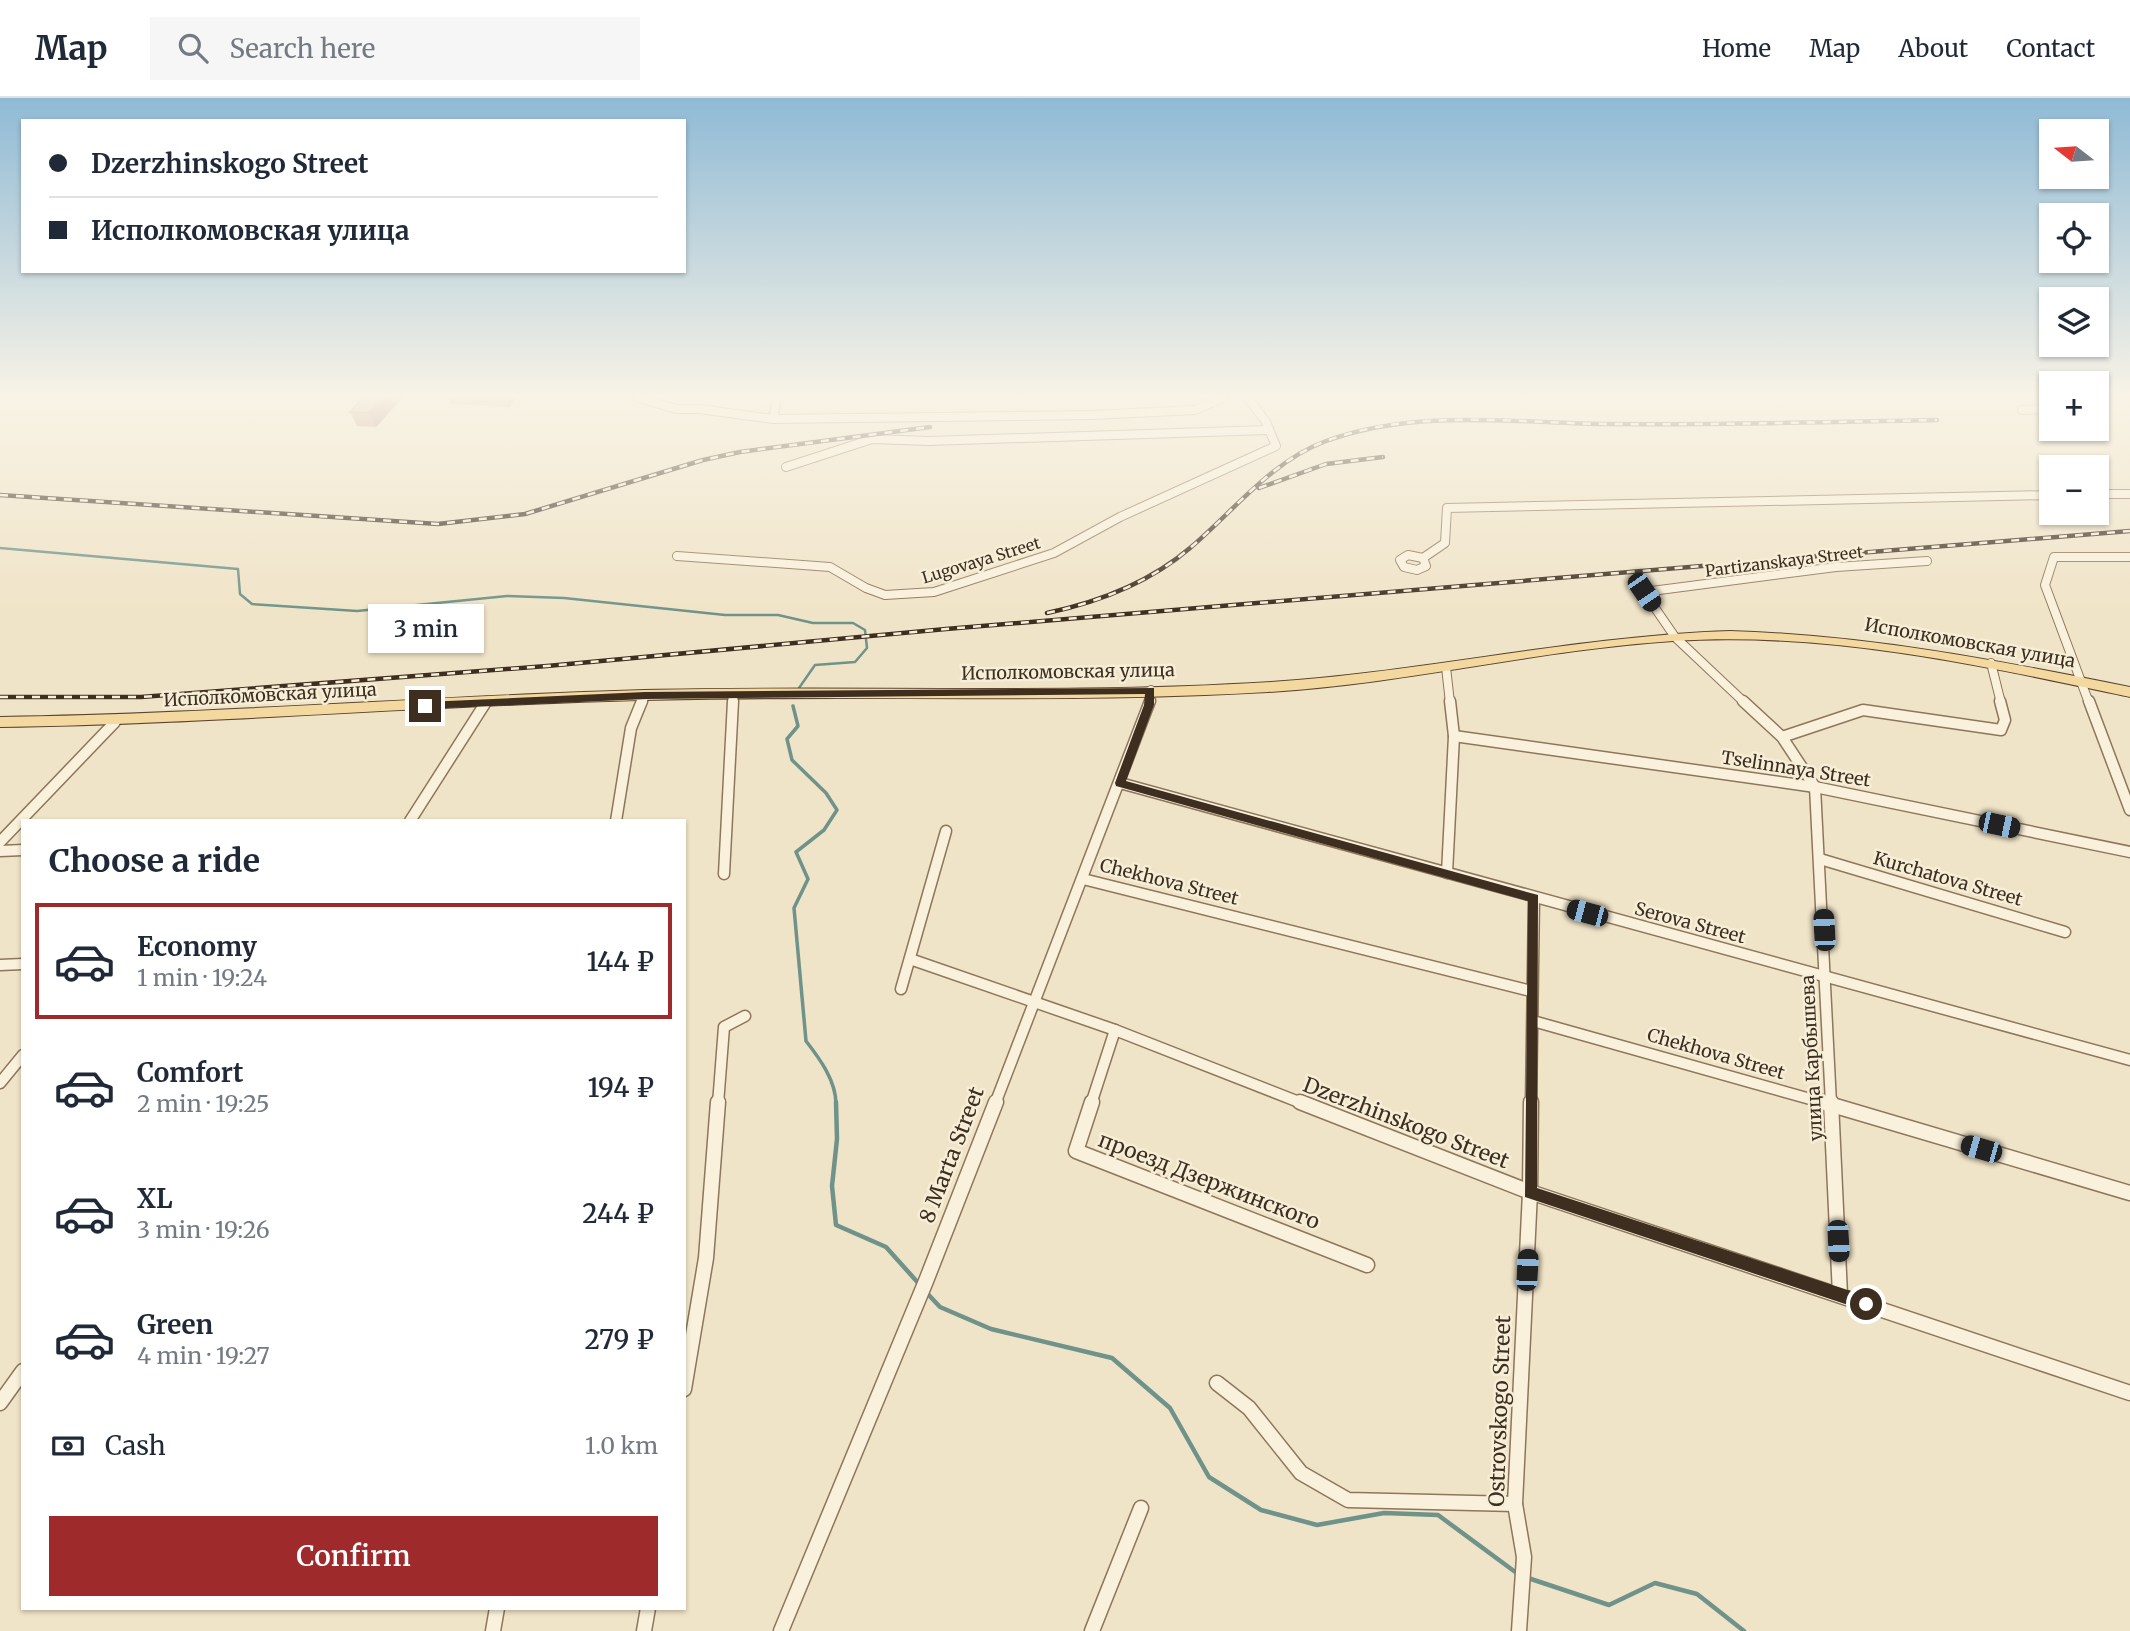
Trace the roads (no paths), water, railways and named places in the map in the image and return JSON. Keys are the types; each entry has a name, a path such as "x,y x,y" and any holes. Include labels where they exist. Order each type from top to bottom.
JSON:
{"main road":[{"name":"Исполкомовская улица","path":"0,722 115,722 645,695 1151,690 1333,682 1618,642 1675,637 1753,636 1891,646 1991,663 2130,692"}],"street":[{"name":"Lugovaya Street","path":"677,556 830,567 866,588 885,595 934,592 1054,553 1120,517 1226,469"},
{"path":"2109,494 2130,494"},
{"path":"1423,558 1445,543 1447,508 2039,495"},
{"path":"2130,557 2054,557 2045,585 2130,810"},
{"name":"Partizanskaya Street","path":"1644,592 1836,567 1927,561"},
{"name":"улица Карбышева","path":"1644,592 1675,637 1782,737 1815,787 1840,1295"},
{"path":"1782,737 1863,710 2001,730 2005,720 1991,663"},
{"path":"1446,667 1454,736 1447,873"},
{"name":"8 Marta Street","path":"781,1631 926,1281 1120,783 1149,705 1151,690"},
{"path":"724,874 733,694"},
{"path":"617,819 631,728 645,695"},
{"path":"411,819 486,702"},
{"path":"22,819 115,722"},
{"name":"Tselinnaya Street","path":"1454,736 1815,787 2130,852"},
{"name":"Serova Street","path":"1120,783 2130,1060"},
{"path":"0,842 21,820"},
{"path":"901,989 946,831"},
{"path":"0,850 21,850"},
{"name":"Kurchatova Street","path":"1820,859 2065,932"},
{"name":"Chekhova Street","path":"1083,879 1531,991"},
{"name":"Ostrovskogo Street","path":"1519,1631 1524,1557 1515,1504 1530,1192 1534,898"},
{"name":"Dzerzhinskogo Street","path":"910,959 1115,1030 1530,1192 2130,1393"},
{"path":"0,965 21,964"},
{"path":"686,1378 706,1258 724,1027 745,1016"},
{"name":"Chekhova Street","path":"1533,1021 2130,1193"},
{"name":"проезд Дзержинского","path":"1115,1030 1076,1151 1367,1265"},
{"path":"0,1083 21,1057"},
{"path":"0,1404 21,1374"},
{"path":"1217,1383 1249,1408 1301,1473 1348,1500 1515,1504"},
{"path":"1092,1631 1141,1508"},
{"path":"493,1631 497,1610"},
{"path":"644,1631 648,1610"}],"waterway":[{"path":"0,548 238,569 240,594 252,604 357,611 507,596 564,598 725,615 778,615 813,623 853,623 865,630 867,648 855,662 815,665 799,688"},
{"path":"793,706 798,726 787,739 792,760 826,793 837,810 824,830 796,852 808,879 794,908 806,1041 830,1079 836,1104"},
{"path":"836,1102 837,1139 832,1186 836,1225 886,1247 920,1285"},
{"path":"925,1291 940,1307 991,1329 1112,1358 1170,1408 1209,1477 1261,1510 1317,1525 1384,1513 1438,1515 1518,1574"},
{"path":"1525,1577 1609,1605 1655,1583 1697,1594 1744,1631"}],"railway":[{"path":"0,495 438,524 525,514 675,469"},
{"path":"1047,613 1123,590 1158,571 1190,548 1277,469"},
{"path":"1259,488 1313,469"},
{"path":"1772,560 2130,531"},
{"path":"0,697 141,697 547,666 946,629 1714,565"}]}
